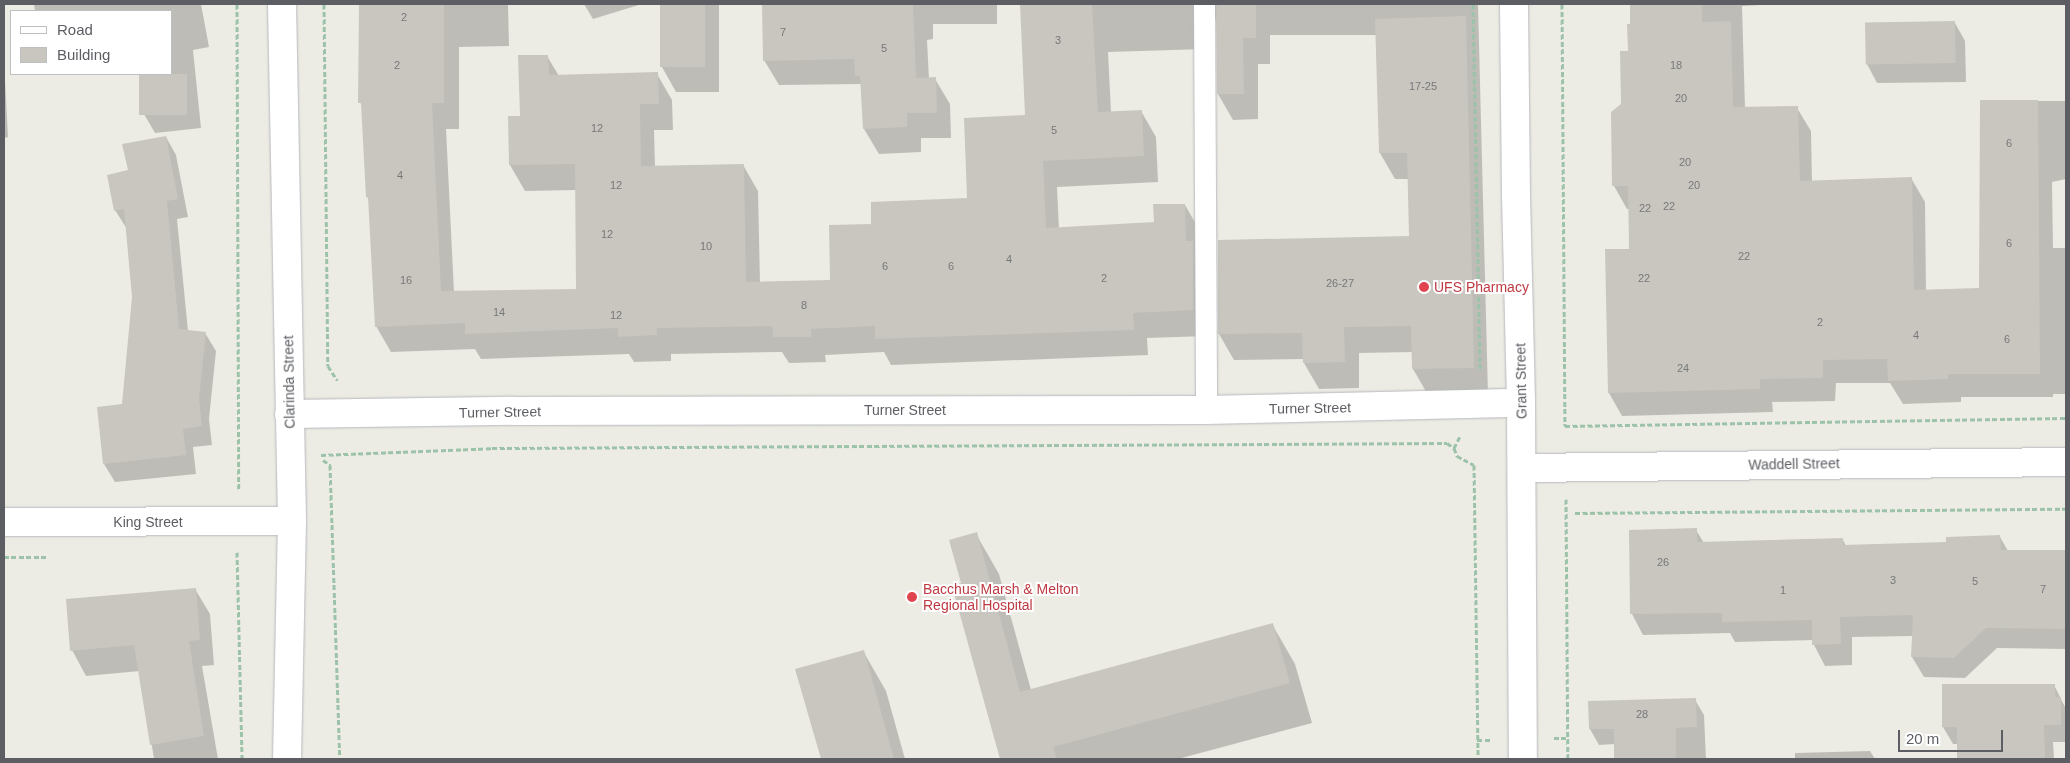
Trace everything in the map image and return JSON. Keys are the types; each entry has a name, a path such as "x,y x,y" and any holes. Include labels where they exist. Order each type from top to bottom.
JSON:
{"street":[{"name":"Clarinda Street","path":"282,4 292,521 287,759"},
{"name":"Grant Street","path":"1514,4 1516,196 1522,403 1522,759"},
{"name":"Turner Street","path":"289,414 513,411 1206,410 1522,403"},
{"name":"Waddell Street","path":"1522,468 2066,462"},
{"name":"King Street","path":"4,522 292,521"}],"lane":[{"path":"1204,4 1206,410"}],"path":[{"path":"236,4 239,480 237,521 242,759"},
{"path":"1473,4 1480,374 1473,374"},
{"path":"1562,4 1565,426 1568,466 1566,505 1568,759"},
{"path":"1565,426 2066,418"},
{"path":"314,455 492,448 1447,443 1454,448 1457,456 1474,465 1478,759"},
{"path":"1575,513 2066,509"}],"building":[{"path":"359,4 444,4 444,103 432,103 441,291 576,289 575,164 509,165 508,116 520,116 518,55 548,55 549,75 658,72 659,104 640,104 641,166 744,164 746,282 830,280 829,225 871,224 871,202 967,198 964,118 1025,115 1020,4 1092,4 1098,112 1142,110 1144,156 1043,161 1046,228 1154,222 1153,204 1185,204 1186,241 1193,241 1193,310 1133,313 1134,330 875,339 875,326 811,329 811,337 773,337 772,326 657,328 657,335 618,337 618,328 465,334 465,323 375,327 361,103 358,103"},
{"path":"660,4 705,4 705,67 660,67"},
{"path":"762,4 913,4 916,78 936,77 937,113 907,113 907,127 863,129 860,76 855,76 854,59 763,61"},
{"path":"1216,4 1256,4 1256,38 1243,38 1244,94 1217,94"},
{"path":"1630,4 1702,4 1702,22 1731,21 1733,107 1798,106 1800,181 1912,177 1914,290 1979,288 1980,100 2038,100 2040,374 1948,374 1948,379 1888,381 1887,359 1823,360 1823,378 1760,379 1760,389 1608,393 1605,249 1629,249 1628,186 1612,186 1611,112 1621,104 1620,51 1628,51 1627,24 1630,24"},
{"path":"1466,16 1474,368 1412,369 1411,326 1344,327 1345,362 1303,363 1302,333 1218,334 1218,240 1409,236 1407,153 1379,153 1375,19"},
{"path":"1955,21 1956,63 1866,65 1865,23"},
{"path":"187,74 187,115 139,115 139,75"},
{"path":"166,136 178,199 167,201 179,329 206,332 199,399 202,426 183,429 186,455 103,464 97,407 122,404 132,297 124,209 114,211 107,175 128,170 122,144"},
{"path":"1697,528 1697,542 1843,538 1843,545 1946,542 1946,537 2000,535 2001,550 2065,550 2065,629 1986,628 1954,658 1911,657 1913,615 1840,617 1841,644 1812,645 1812,620 1722,622 1722,613 1630,614 1629,530"},
{"path":"977,532 1020,692 1273,623 1290,683 1053,747 1057,759 1000,759 952,586 961,583 949,540"},
{"path":"196,588 200,640 189,641 204,736 150,745 134,645 70,651 66,599"},
{"path":"864,650 894,759 821,759 795,669"},
{"path":"1942,684 2055,684 2055,697 2061,697 2061,725 2044,725 2045,759 1957,759 1957,727 1942,727"},
{"path":"1696,698 1697,727 1676,728 1676,759 1614,759 1614,729 1589,729 1588,701"}],"place":[{"name":"UFS Pharmacy","path":"1424,287"},
{"name":"Bacchus Marsh & Melton Regional Hospital","path":"912,597"}]}
